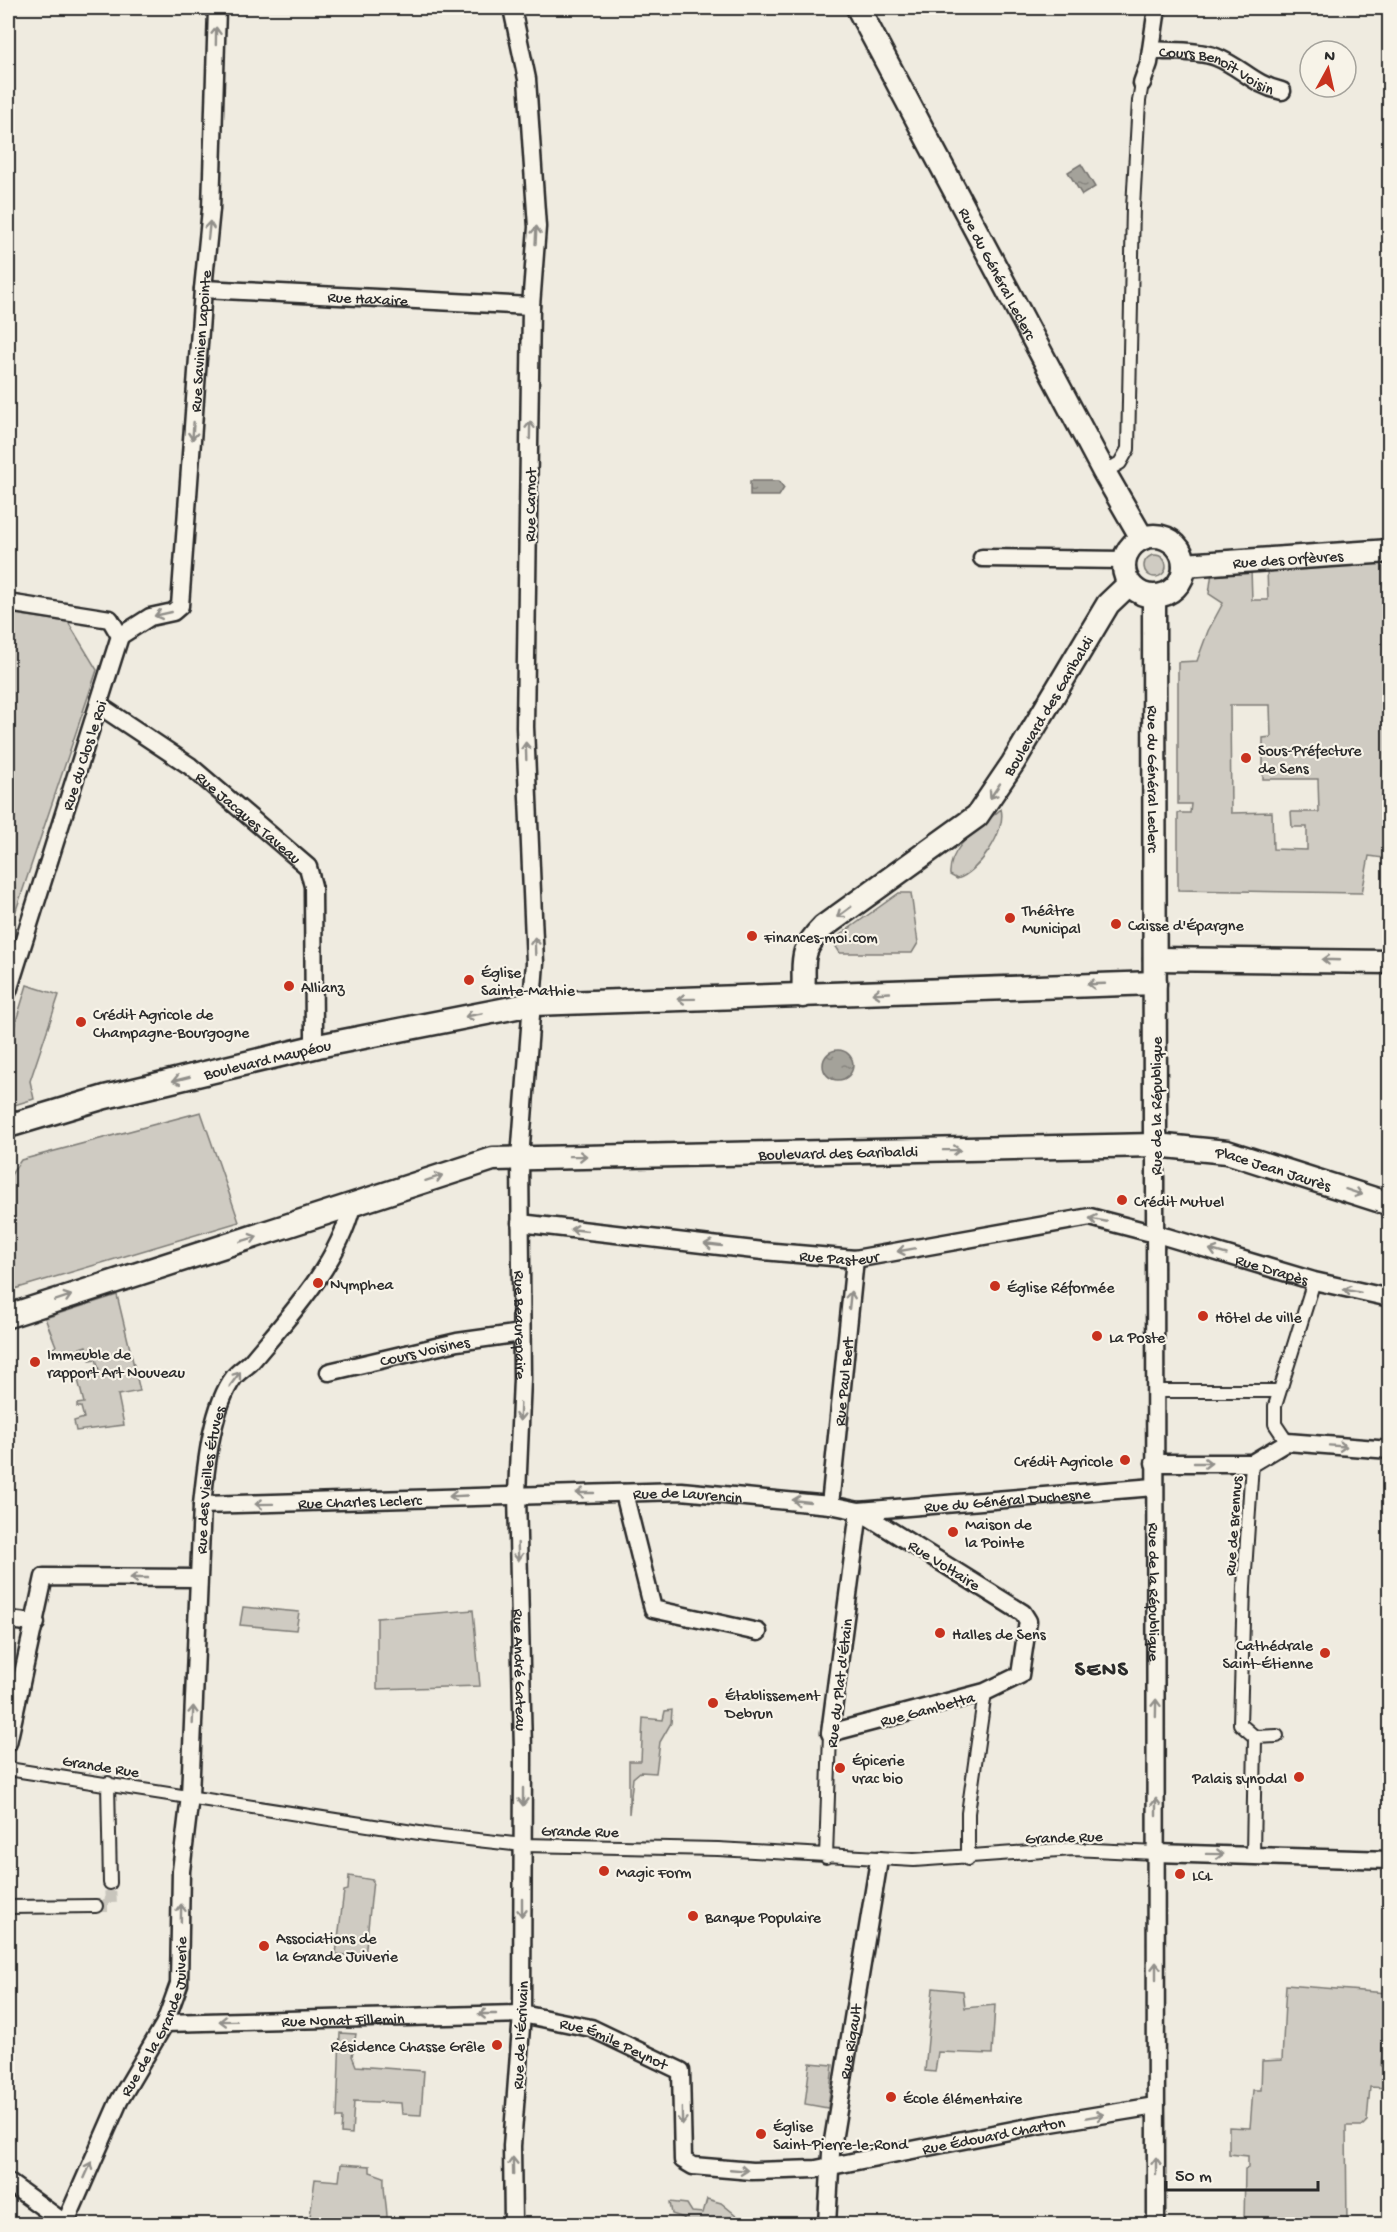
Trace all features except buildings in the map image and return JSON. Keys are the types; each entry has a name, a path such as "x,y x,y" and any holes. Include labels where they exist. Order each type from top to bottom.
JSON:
{"main road":[{"name":"Rue du Général Leclerc","path":"858,8 1104,472 1142,538"},
{"path":"1161,537 1170,541 1177,548 1184,565 1183,574 1172,590 1154,597 1135,591 1125,576 1124,560 1128,551 1142,538 1161,537"},
{"name":"Rue des Orfèvres","path":"1184,565 1389,551"},
{"name":"Boulevard des Garibaldi","path":"803,996 804,952 810,940 823,927 977,816 1013,763 1108,604 1129,584"},
{"name":"Rue du Général Leclerc","path":"1154,597 1155,959"},
{"path":"1155,959 1389,962"},
{"name":"Rue de la République","path":"1155,959 1155,1145"},
{"path":"532,1004 1155,983"},
{"name":"Boulevard Maupéou","path":"8,1126 105,1097 318,1046 532,1004"},
{"name":"Boulevard des Garibaldi","path":"520,1158 1155,1145"},
{"name":"Place Jean Jaurès","path":"1155,1145 1227,1152 1389,1203"},
{"path":"8,1316 493,1159 520,1158"}],"street":[{"name":"Rue Savinien Lapointe","path":"120,636 150,617 173,612 180,606 215,149 217,8"},
{"name":"Rue Carnot","path":"512,8 527,79 537,227 531,306 525,727 535,963 520,1158"},
{"path":"1104,472 1120,463 1128,449 1133,207 1139,101 1151,50 1157,8"},
{"name":"Cours Benoît Voisin","path":"1151,50 1213,56 1228,62 1264,87 1282,91"},
{"name":"Rue Haxaire","path":"203,289 531,306"},
{"path":"982,558 1124,560"},
{"path":"8,603 110,619 120,636"},
{"name":"Rue du Clos le Roi","path":"8,991 100,706 120,636"},
{"name":"Rue Jacques Taveau","path":"100,706 190,766 308,867 313,886 314,1037 318,1046"},
{"name":"Rue de la République","path":"1155,1145 1156,2224"},
{"name":"Rue Beaurepaire","path":"517,1494 521,1333 520,1158"},
{"name":"Rue des Vieilles Étuves","path":"190,1796 202,1505 206,1462 214,1427 234,1378 249,1364 323,1271 342,1239 352,1206"},
{"name":"Rue Pasteur","path":"520,1222 855,1259 1090,1217 1155,1233"},
{"name":"Rue Drapès","path":"1155,1233 1314,1281 1389,1298"},
{"name":"Rue Paul Bert","path":"830,1505 855,1259"},
{"path":"1287,1442 1275,1424 1275,1406 1314,1281"},
{"name":"Cours Voisines","path":"329,1372 457,1342 521,1333"},
{"path":"1155,1391 1279,1391"},
{"path":"1154,1462 1252,1463 1287,1442 1389,1450"},
{"name":"Rue de Brennus","path":"1252,1463 1244,1591 1240,1724 1255,1737"},
{"name":"Rue du Général Duchesne","path":"859,1511 1154,1487"},
{"path":"624,1493 653,1609 740,1631 758,1632"},
{"name":"Rue de Laurencin","path":"517,1494 715,1493 830,1505 859,1511"},
{"name":"Rue Charles Leclerc","path":"202,1505 346,1502 517,1494"},
{"name":"Rue André Gateau","path":"517,1494 523,1845"},
{"name":"Rue Voltaire","path":"859,1511 1023,1613 1028,1621 1020,1675"},
{"name":"Rue du Plat d'Étain","path":"826,1857 830,1733 859,1511"},
{"path":"8,1743 36,1623 44,1577 198,1578"},
{"path":"8,1620 36,1623"},
{"name":"Rue Gambetta","path":"830,1733 985,1692 1020,1675"},
{"path":"968,1859 968,1814 985,1692"},
{"path":"1253,1855 1255,1737 1277,1736"},
{"name":"Grande Rue","path":"8,1769 432,1835 523,1845 718,1849 879,1860 968,1859 1073,1849 1156,1853"},
{"path":"108,1783 110,1883"},
{"name":"Rue de la Grande Juiverie","path":"65,2224 119,2101 165,2023 179,1984 181,1871 190,1796"},
{"name":"Rue de l'Écrivain","path":"513,2224 512,2146 522,2014 523,1845"},
{"path":"1156,1853 1389,1860"},
{"name":"Rue Rigault","path":"827,2224 831,2165 879,1860"},
{"path":"8,1907 96,1906"},
{"name":"Rue Nonat Fillemin","path":"165,2023 522,2014"},
{"name":"Rue Émile Peynot","path":"522,2014 591,2028 681,2071 683,2160 687,2164 752,2171 816,2169 831,2165"},
{"name":"Rue Édouard Charton","path":"831,2165 1155,2106"},
{"path":"8,2182 65,2224"}],"shaded area":[{"path":"1155,555 1163,558 1166,566 1163,574 1155,577 1147,574 1144,566 1147,558"},
{"path":"1389,561 1389,817 1383,858 1369,856 1362,893 1178,890 1178,813 1190,813 1191,804 1178,804 1178,662 1197,661 1208,631 1223,603 1209,594 1212,572 1251,569 1252,600 1268,600 1267,568","holes":["1230,705 1270,705 1271,737 1263,738 1263,779 1318,779 1319,812 1291,812 1292,827 1307,827 1307,850 1273,849 1272,812 1231,813"]},
{"path":"8,613 68,622 97,670 8,934"},
{"path":"1001,809 1000,828 982,860 974,869 957,879 950,875 954,855 960,846"},
{"path":"899,893 911,893 918,943 912,953 840,953 835,945 840,935"},
{"path":"27,985 59,995 30,1081 34,1099 8,1107 8,1047"},
{"path":"201,1112 239,1222 8,1291 8,1179 21,1160"},
{"path":"117,1295 140,1391 118,1395 124,1425 76,1431 74,1421 84,1418 81,1407 77,1407 77,1404 84,1403 78,1380 100,1373 96,1359 90,1360 86,1346 80,1348 81,1353 61,1358 60,1352 54,1353 53,1348 56,1346 45,1318"},
{"path":"243,1607 299,1612 296,1630 240,1625"},
{"path":"473,1610 480,1686 377,1689 377,1618"},
{"path":"672,1710 671,1723 660,1742 656,1773 640,1772 633,1778 629,1814 629,1761 641,1761 643,1718 663,1720 665,1711"},
{"path":"349,1876 373,1880 365,1957 336,1954 344,1891 348,1890"},
{"path":"1286,1985 1387,1993 1381,2066 1389,2067 1389,2088 1370,2087 1367,2121 1362,2126 1346,2126 1347,2224 1244,2224 1245,2169 1248,2168 1248,2156 1229,2154 1229,2127 1250,2128 1253,2090 1261,2090 1262,2061 1282,2060"},
{"path":"933,1988 963,1991 965,2008 995,2005 992,2054 938,2052 935,2072 925,2071"},
{"path":"340,2033 356,2034 352,2056 356,2066 424,2071 421,2115 402,2114 401,2103 354,2101 352,2134 341,2133 342,2118 337,2118"},
{"path":"810,2063 833,2065 828,2108 805,2104"},
{"path":"341,2164 370,2166 370,2172 384,2177 387,2224 309,2224 315,2179 339,2181"},
{"path":"707,2199 721,2203 747,2224 683,2224 684,2218 672,2214 670,2202 687,2204 692,2212 703,2213"}],"water":[{"path":"1081,164 1095,187 1082,195 1068,172"},
{"path":"750,481 779,481 784,488 779,496 750,496"},
{"path":"838,1050 849,1054 853,1065 849,1076 838,1080 827,1076 823,1065 827,1054"}],"tunnel":[{"path":"96,1906 111,1906 110,1883"}],"place":[{"name":"Sous-Préfecture de Sens","path":"1246,758"},
{"name":"Théâtre Municipal","path":"1010,918"},
{"name":"Caisse d'Épargne","path":"1116,924"},
{"name":"Finances-moi.com","path":"752,936"},
{"name":"Église Sainte-Mathie","path":"469,980"},
{"name":"Allianz","path":"289,986"},
{"name":"Crédit Agricole de Champagne-Bourgogne","path":"81,1022"},
{"name":"Crédit Mutuel","path":"1122,1200"},
{"name":"Nymphea","path":"318,1283"},
{"name":"Église Réformée","path":"995,1286"},
{"name":"Hôtel de ville","path":"1203,1316"},
{"name":"La Poste","path":"1097,1336"},
{"name":"Immeuble de rapport Art Nouveau","path":"35,1362"},
{"name":"Crédit Agricole","path":"1125,1460"},
{"name":"Maison de la Pointe","path":"953,1532"},
{"name":"Halles de Sens","path":"940,1633"},
{"name":"Cathédrale Saint-Étienne","path":"1325,1653"},
{"name":"Établissement Debrun","path":"713,1703"},
{"name":"Épicerie vrac bio","path":"840,1768"},
{"name":"Palais synodal","path":"1299,1777"},
{"name":"Magic Form","path":"604,1871"},
{"name":"LCL","path":"1180,1874"},
{"name":"Banque Populaire","path":"693,1916"},
{"name":"Associations de la Grande Juiverie","path":"264,1946"},
{"name":"Résidence Chasse Grêle","path":"497,2045"},
{"name":"École élémentaire","path":"891,2097"},
{"name":"Église Saint-Pierre-le-Rond","path":"761,2134"}],"district":[{"name":"SENS","path":"1102,1667"}]}
